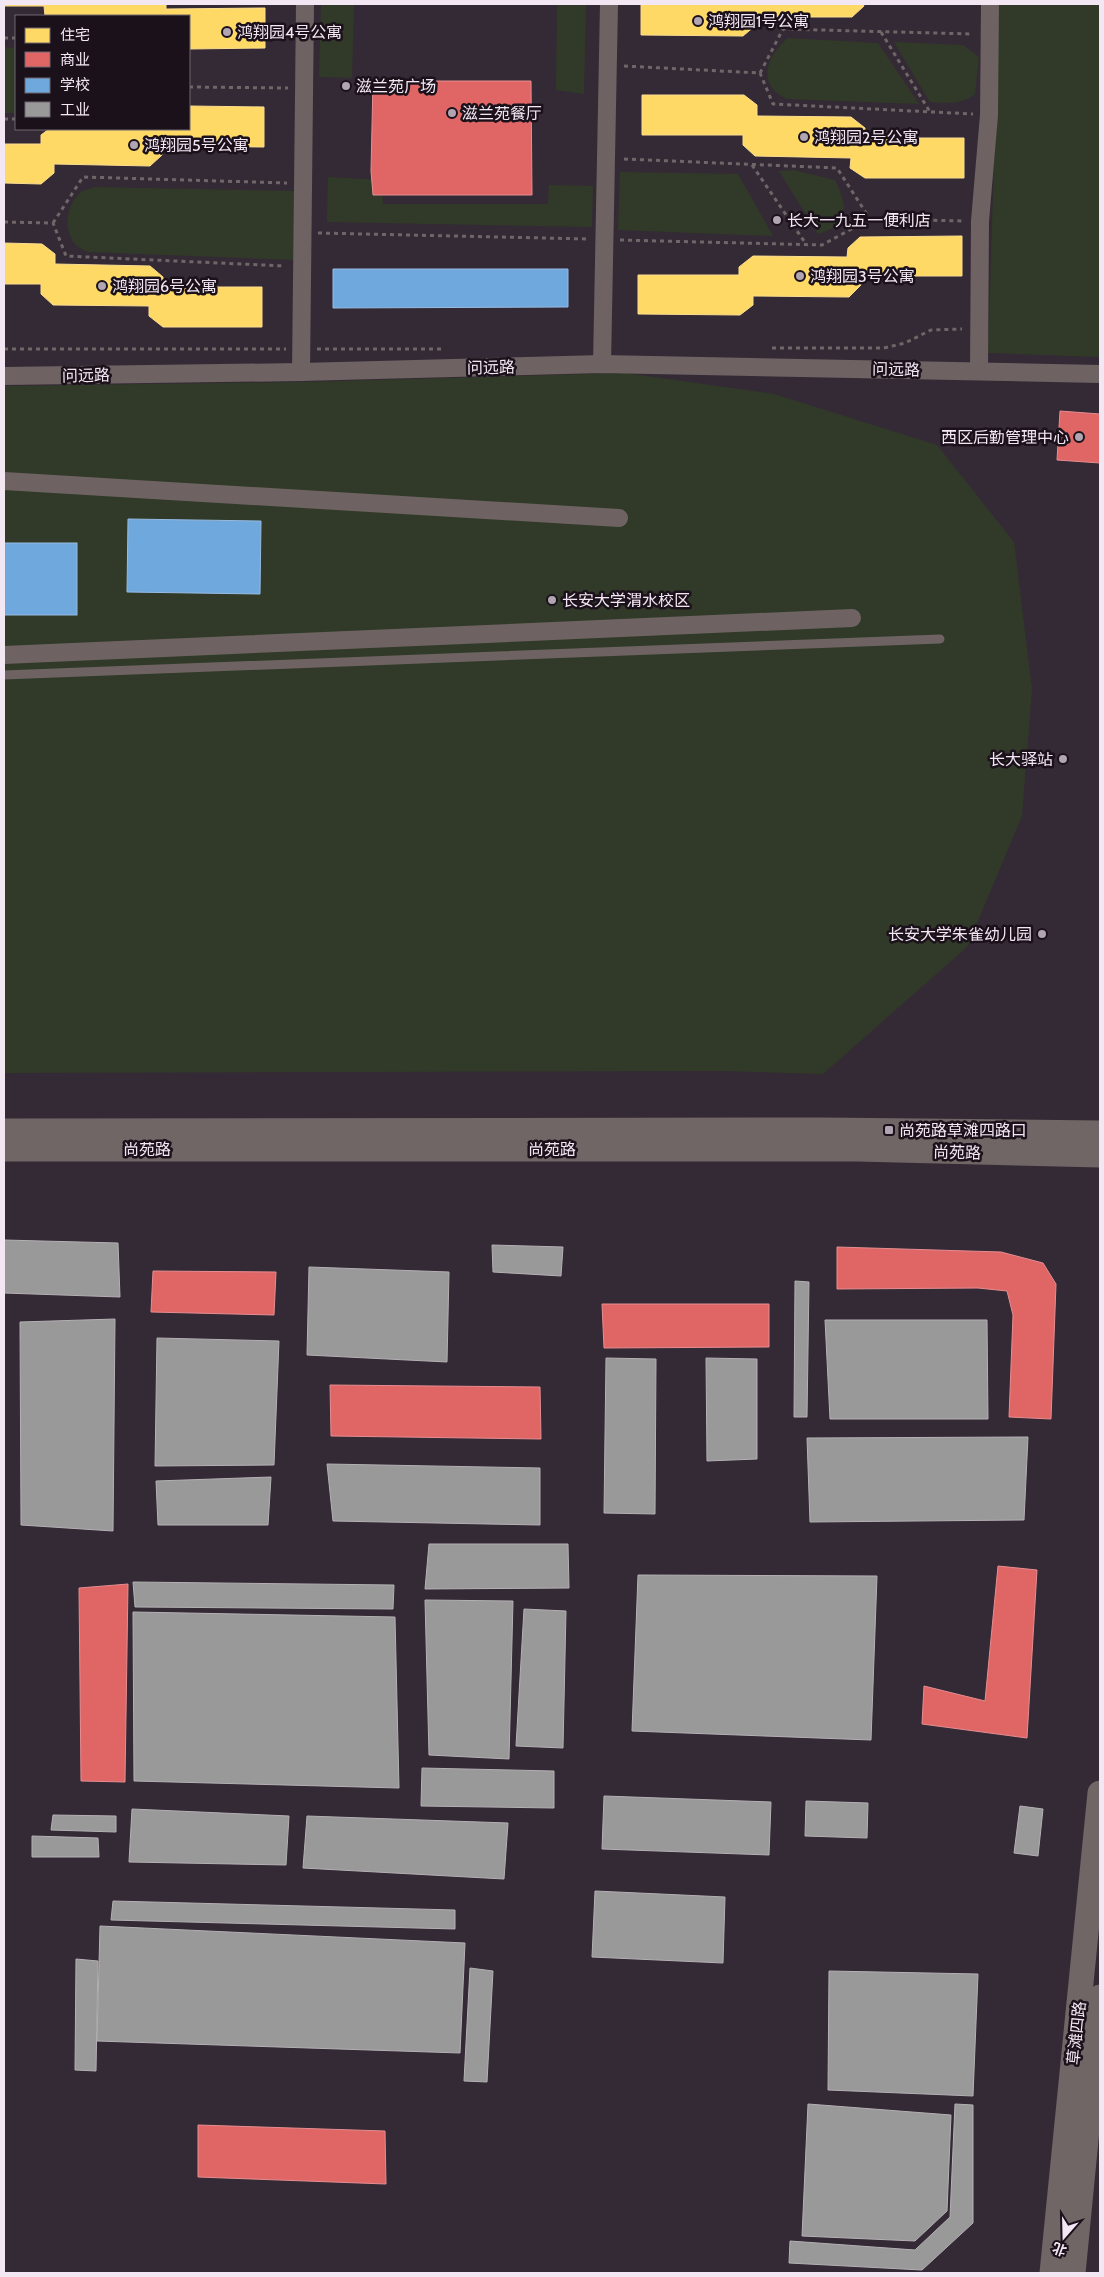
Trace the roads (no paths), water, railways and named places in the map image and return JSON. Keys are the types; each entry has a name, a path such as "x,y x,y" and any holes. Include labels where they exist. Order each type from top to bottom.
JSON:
{"main road":[{"name":"尚苑路","path":"4,1131 822,1130 1100,1133"},
{"name":"尚苑路","path":"4,1149 858,1149 1100,1155"},
{"name":"草滩四路","path":"1052,2273 1100,1793"},
{"name":"草滩四路","path":"1073,2273 1100,1997"}],"street":[{"path":"301,372 305,4"},
{"path":"602,364 609,4"},
{"path":"979,370 980,221 989,115 988,34 990,4"},
{"name":"问远路","path":"4,376 301,372 602,364 979,370 1100,374"},
{"path":"4,481 619,518"},
{"path":"4,655 852,618"}],"lane":[{"path":"4,675 940,639"}],"place":[{"name":"鸿翔园1号公寓","path":"698,21"},
{"name":"鸿翔园4号公寓","path":"227,32"},
{"name":"滋兰苑广场","path":"346,86"},
{"name":"滋兰苑餐厅","path":"452,113"},
{"name":"鸿翔园2号公寓","path":"804,137"},
{"name":"鸿翔园5号公寓","path":"134,145"},
{"name":"长大一九五一便利店","path":"777,220"},
{"name":"鸿翔园3号公寓","path":"800,276"},
{"name":"鸿翔园6号公寓","path":"102,286"},
{"name":"西区后勤管理中心","path":"1079,437"},
{"name":"长安大学渭水校区","path":"552,600"},
{"name":"长大驿站","path":"1063,759"},
{"name":"长安大学朱雀幼儿园","path":"1042,934"},
{"name":"尚苑路草滩四路口","path":"889,1130"}]}
